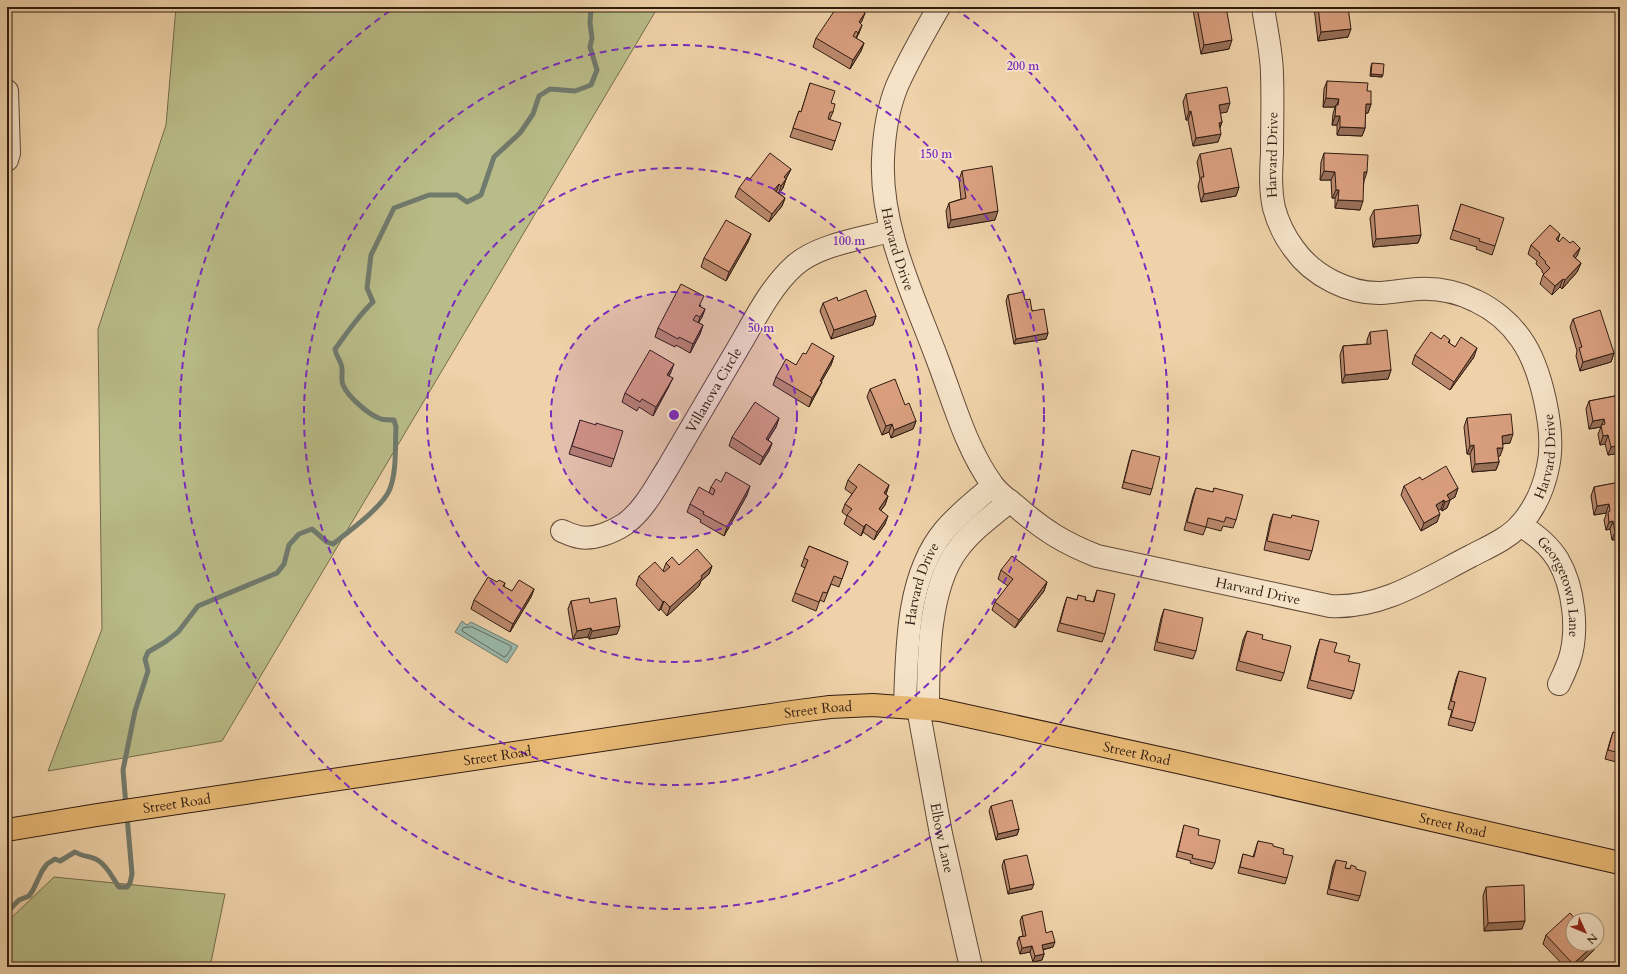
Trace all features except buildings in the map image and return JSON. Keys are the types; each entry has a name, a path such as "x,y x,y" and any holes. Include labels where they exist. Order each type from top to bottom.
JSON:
{"main road":[{"name":"Street Road","path":"7,830 830,707 873,705 940,710 1182,763 1620,863"}],"street":[{"name":"Harvard Drive","path":"939,7 900,80 891,105 885,141 883,177 886,213 890,231 969,444 993,486 1051,535 1074,547 1097,556 1330,606 1358,605 1395,595 1497,543 1520,525 1534,506 1543,486 1549,464 1550,443 1547,414 1541,384 1533,360 1521,338 1498,315 1477,301 1445,291 1420,289 1380,293 1356,290 1334,282 1312,269 1295,251 1282,231 1274,208 1271,184 1272,72 1263,7"},
{"path":"7,91 9,152 7,160"},
{"name":"Villanova Circle","path":"562,531 580,538 595,536 611,532 625,524 636,514 677,452 765,302 782,277 795,265 809,255 826,248 890,231"},
{"name":"Harvard Drive","path":"917,708 906,662 913,599 920,574 926,559 943,532 957,517 993,486"},
{"name":"Harvard Drive","path":"917,708 930,648 937,591 945,569 957,549 965,540 1010,501"},
{"name":"Georgetown Lane","path":"1520,525 1532,532 1547,545 1558,560 1566,576 1573,606 1573,644 1569,660 1559,684"},
{"path":"920,574 940,583"},
{"name":"Elbow Lane","path":"917,708 942,834 971,967"}],"green space":[{"path":"176,7 658,7 222,741 48,771 102,629 98,329 166,125"},
{"path":"54,877 225,894 210,967 7,967 7,922"}],"water":[{"path":"462,621 467,625 471,622 518,646 507,663 455,632"}],"waterway":[{"path":"126,806 123,770 135,711 148,671 145,659 148,652 178,632 198,606 277,573 284,564 289,545 299,534 312,529 327,542 333,544 372,512 385,498 389,491 392,484 395,459 396,427 394,420 376,417 359,405 349,395 343,385 342,366 335,349 373,302 367,288 371,255 394,208 429,195 457,195 467,202 481,195 494,157 520,133 533,114 539,96 550,89 575,91 591,85 597,70 590,47 592,38 590,23 591,7"},
{"path":"7,912 19,900 29,896 47,864 55,859 60,861 75,852 99,861 108,870 119,887 127,887 130,883 132,874 127,816"}]}
